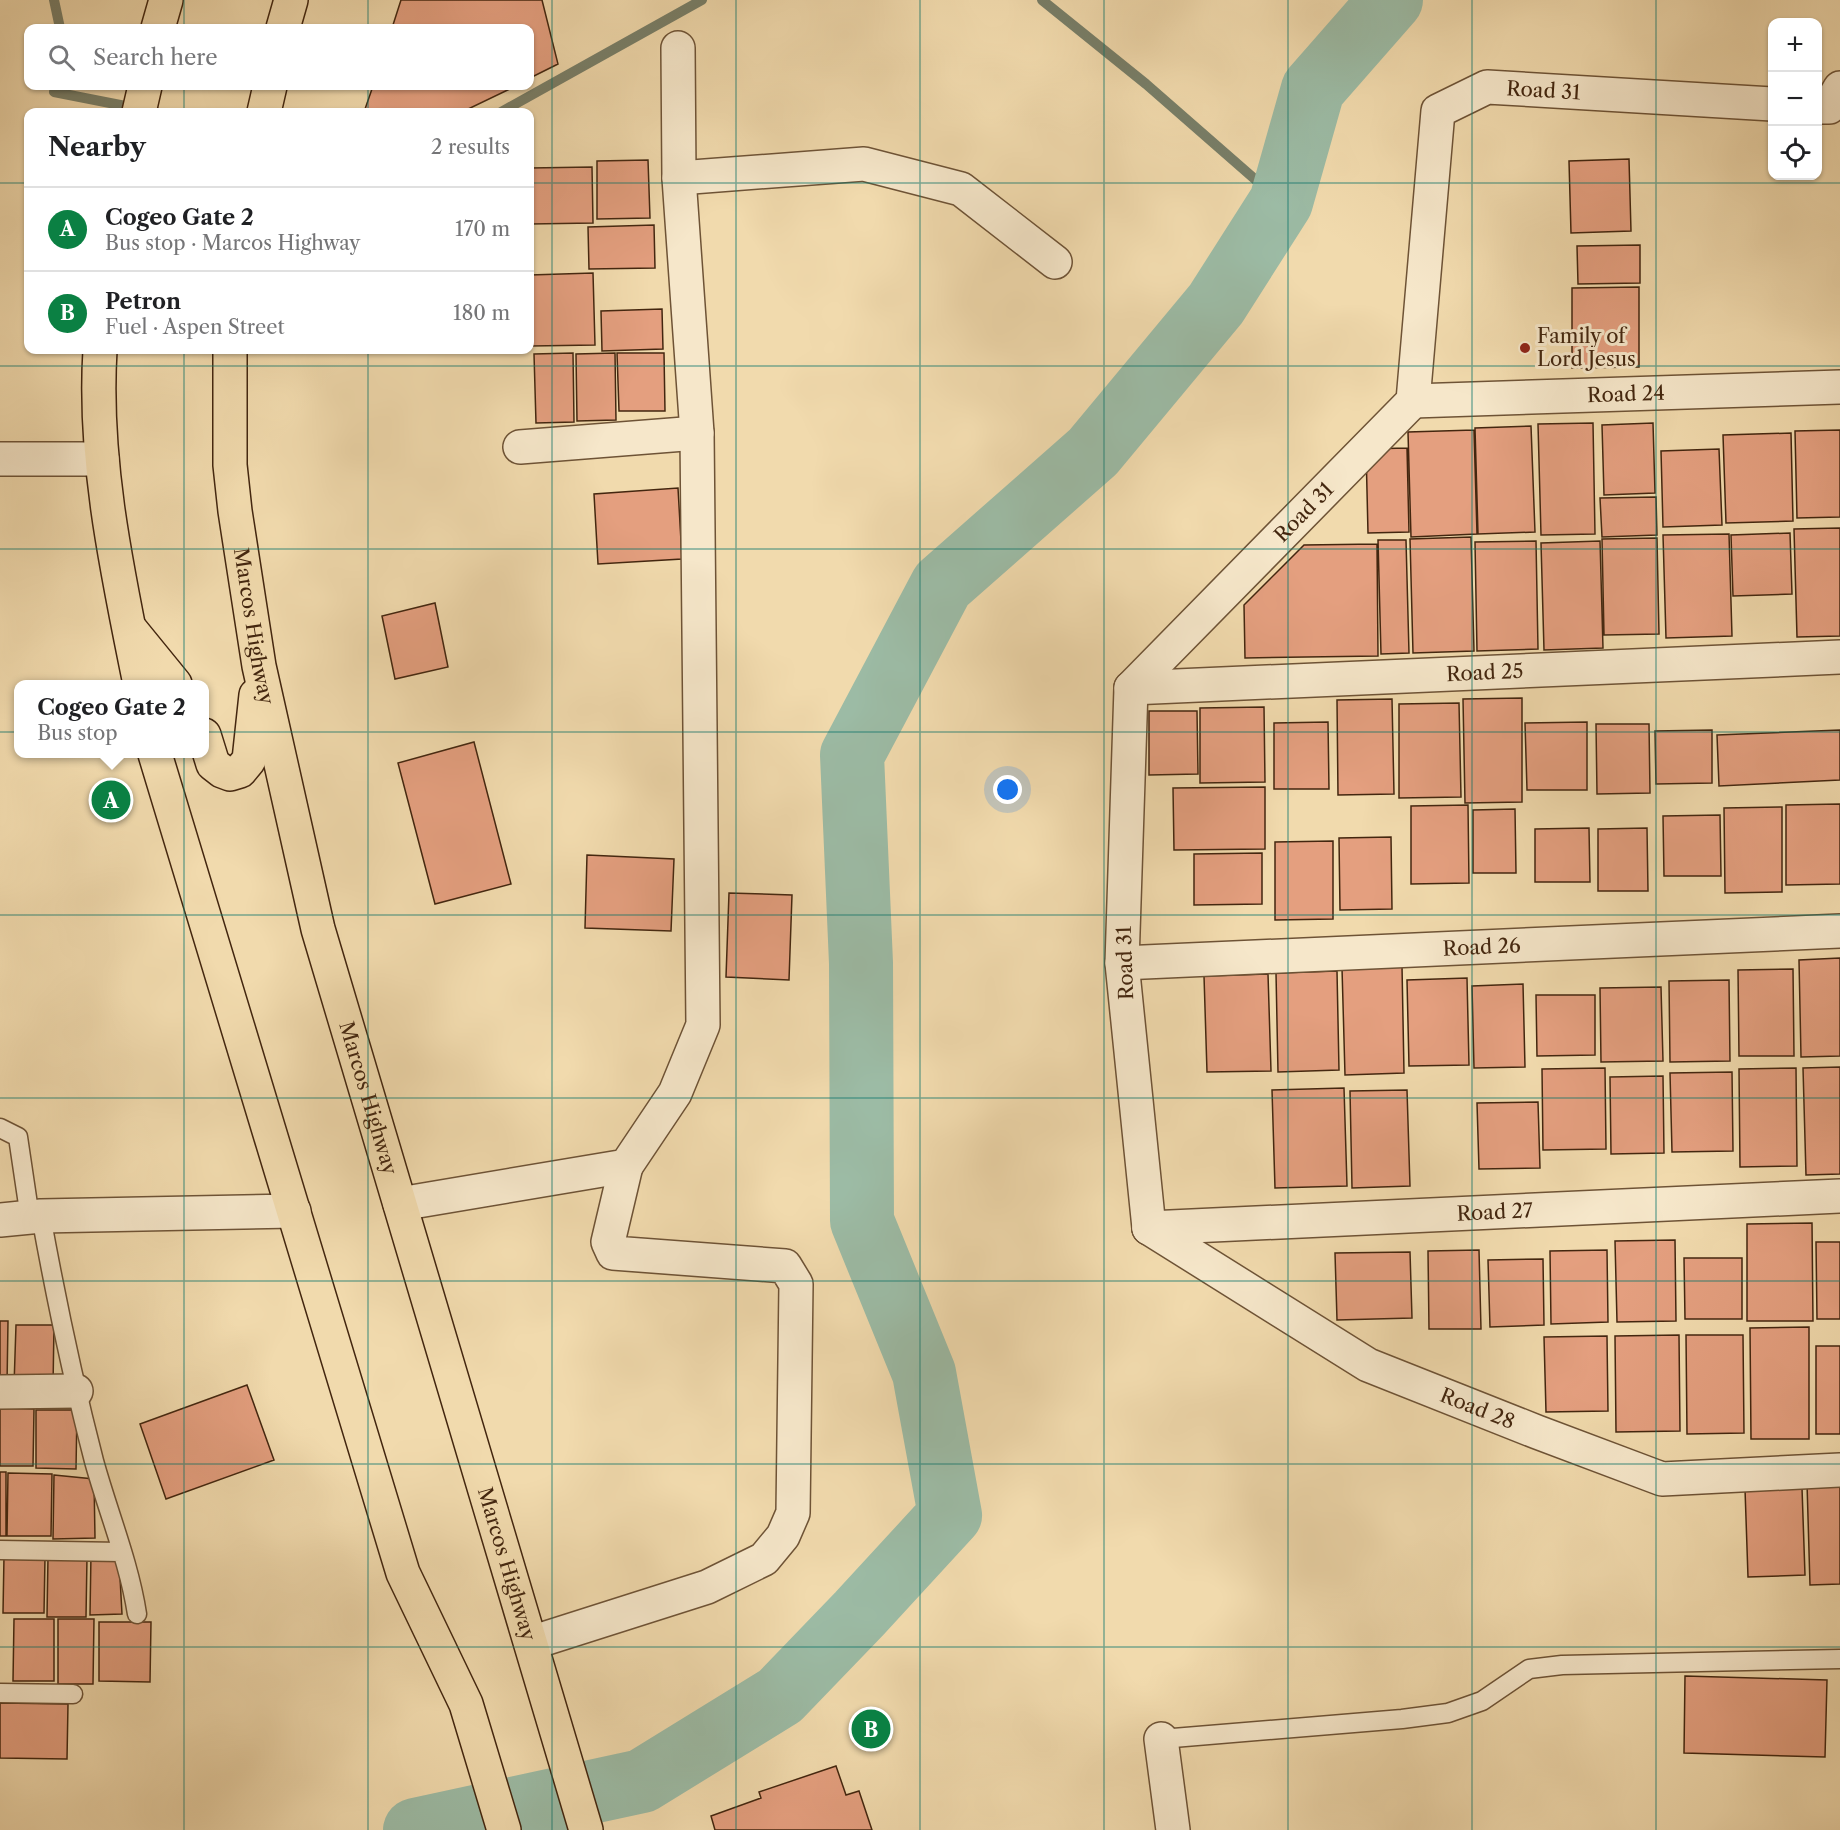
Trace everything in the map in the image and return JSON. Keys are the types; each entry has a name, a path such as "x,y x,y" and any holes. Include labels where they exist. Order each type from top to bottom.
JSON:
{"main road":[{"path":"159,24 166,0"},
{"path":"284,24 291,0"},
{"path":"140,108 144,90"},
{"path":"265,108 269,90"},
{"path":"100,354 102,459 111,529 139,680"},
{"name":"Marcos Highway","path":"230,354 230,465 259,666 318,928 586,1830"},
{"path":"128,626 172,680"},
{"path":"209,751 213,764 230,774 240,771 249,760 259,666"},
{"path":"157,758 403,1573 466,1704 504,1830"}],"street":[{"path":"531,1643 706,1587 764,1559 783,1536 793,1513 796,1284 785,1266 613,1253 608,1242 626,1166 675,1093 703,1024 697,433 679,178 678,48"},
{"name":"Road 31","path":"1149,1228 1122,963 1131,688 1413,401 1438,111 1487,87 1768,104"},
{"path":"679,178 864,164 961,189 1055,262"},
{"name":"Road 24","path":"1413,401 1840,387"},
{"path":"520,447 697,433"},
{"path":"0,459 102,459"},
{"name":"Road 25","path":"1131,688 1840,657"},
{"name":"Road 26","path":"1122,963 1840,931"},
{"path":"400,1204 626,1166"},
{"name":"Road 27","path":"1149,1228 1840,1196"},
{"path":"24,1218 294,1211"},
{"name":"Road 28","path":"1149,1228 1368,1365 1662,1479 1840,1470"},
{"path":"0,1392 76,1391"},
{"path":"1161,1739 1173,1830"}],"lane":[{"path":"0,1128 18,1137 24,1218 59,1315 95,1464 133,1590 137,1614"},
{"path":"0,1550 121,1552"},
{"path":"1161,1739 1402,1719 1448,1713 1482,1701 1529,1669 1562,1665 1840,1659"},
{"path":"0,1693 73,1694"}],"building":[{"path":"401,0 542,0 558,64 534,76 534,24 393,24"},
{"path":"372,90 508,90 470,108 365,108"},
{"path":"1629,159 1631,231 1571,233 1569,161"},
{"path":"648,160 650,218 597,219 597,161"},
{"path":"592,167 593,223 534,224 534,168"},
{"path":"654,225 655,268 589,269 588,227"},
{"path":"1640,245 1640,283 1578,284 1577,246"},
{"path":"593,273 595,345 534,346 534,275"},
{"path":"1639,287 1639,367 1572,368 1572,288"},
{"path":"662,309 663,349 602,351 601,311"},
{"path":"573,353 574,422 536,423 534,354"},
{"path":"615,353 616,420 577,421 576,354"},
{"path":"617,353 664,353 665,411 619,411"},
{"path":"1593,423 1595,534 1541,535 1538,424"},
{"path":"1653,423 1655,493 1604,495 1602,425"},
{"path":"1531,426 1535,532 1478,534 1475,428"},
{"path":"1474,430 1477,534 1411,537 1408,432"},
{"path":"1840,430 1840,517 1797,518 1795,431"},
{"path":"1791,433 1793,521 1726,523 1723,435"},
{"path":"1407,448 1409,532 1368,533 1366,449"},
{"path":"1719,449 1722,525 1663,527 1661,451"},
{"path":"678,488 682,559 598,564 594,494"},
{"path":"1656,497 1657,535 1602,537 1600,498"},
{"path":"1840,528 1840,636 1797,637 1794,529"},
{"path":"1790,533 1792,594 1733,596 1731,535"},
{"path":"1729,534 1732,636 1666,638 1663,535"},
{"path":"1471,537 1474,651 1413,653 1410,539"},
{"path":"1657,538 1659,634 1604,635 1602,539"},
{"path":"1378,540 1406,540 1409,653 1381,654"},
{"path":"1536,541 1538,649 1477,651 1475,542"},
{"path":"1600,541 1603,648 1544,650 1541,543"},
{"path":"1377,544 1378,656 1245,658 1244,605 1304,545"},
{"path":"435,603 448,667 395,679 382,616"},
{"path":"1522,698 1522,802 1465,803 1463,699"},
{"path":"1392,699 1394,794 1338,795 1337,700"},
{"path":"1459,703 1461,797 1399,798 1399,704"},
{"path":"1264,707 1265,782 1200,783 1200,708"},
{"path":"1149,711 1197,711 1198,774 1149,775"},
{"path":"1328,722 1329,789 1274,789 1274,723"},
{"path":"1587,722 1587,790 1527,790 1525,723"},
{"path":"1596,724 1649,724 1650,793 1597,794"},
{"path":"1712,730 1712,783 1656,784 1655,731"},
{"path":"1840,730 1840,780 1719,786 1717,735"},
{"path":"474,742 511,884 435,904 398,763"},
{"path":"1265,787 1265,849 1174,850 1173,788"},
{"path":"1840,804 1840,884 1786,885 1786,805"},
{"path":"1468,805 1469,883 1411,884 1411,806"},
{"path":"1782,807 1782,892 1725,893 1724,808"},
{"path":"1515,809 1516,873 1473,873 1473,810"},
{"path":"1720,815 1721,876 1664,876 1663,816"},
{"path":"1589,828 1590,882 1535,882 1535,829"},
{"path":"1647,828 1648,891 1598,891 1598,829"},
{"path":"1391,837 1392,909 1340,910 1339,838"},
{"path":"1333,841 1333,919 1275,920 1275,842"},
{"path":"1262,853 1262,904 1194,905 1194,854"},
{"path":"587,855 674,859 671,931 585,928"},
{"path":"729,893 792,895 789,980 726,977"},
{"path":"1840,958 1840,1056 1801,1057 1799,960"},
{"path":"1402,966 1404,1073 1345,1075 1342,968"},
{"path":"1793,969 1794,1056 1739,1056 1738,970"},
{"path":"1337,971 1339,1070 1278,1072 1276,973"},
{"path":"1268,974 1271,1071 1207,1072 1204,976"},
{"path":"1467,978 1469,1065 1409,1066 1407,980"},
{"path":"1729,980 1730,1061 1670,1062 1669,981"},
{"path":"1523,984 1525,1067 1474,1068 1472,986"},
{"path":"1661,987 1663,1061 1601,1062 1600,988"},
{"path":"1536,995 1595,995 1595,1055 1537,1056"},
{"path":"1840,1067 1840,1174 1806,1175 1803,1068"},
{"path":"1605,1068 1606,1149 1543,1150 1542,1069"},
{"path":"1796,1068 1797,1166 1740,1167 1739,1069"},
{"path":"1732,1072 1733,1151 1672,1152 1670,1073"},
{"path":"1663,1076 1664,1153 1611,1154 1610,1077"},
{"path":"1344,1088 1347,1186 1275,1188 1272,1090"},
{"path":"1407,1090 1410,1186 1352,1188 1350,1091"},
{"path":"1538,1102 1540,1168 1479,1169 1477,1103"},
{"path":"1812,1223 1813,1321 1747,1321 1747,1224"},
{"path":"1675,1240 1676,1321 1617,1322 1615,1241"},
{"path":"1816,1242 1840,1242 1840,1319 1817,1319"},
{"path":"1479,1250 1481,1329 1429,1329 1428,1251"},
{"path":"1607,1250 1608,1322 1551,1324 1550,1251"},
{"path":"1410,1252 1412,1318 1337,1320 1335,1253"},
{"path":"1684,1258 1742,1258 1742,1319 1685,1319"},
{"path":"1543,1259 1544,1325 1490,1327 1488,1260"},
{"path":"0,1321 8,1321 7,1385 0,1385"},
{"path":"16,1325 54,1325 53,1387 14,1386"},
{"path":"1809,1327 1809,1439 1751,1439 1750,1328"},
{"path":"1679,1335 1680,1431 1616,1432 1615,1336"},
{"path":"1686,1335 1743,1335 1744,1433 1687,1434"},
{"path":"1607,1336 1608,1411 1546,1412 1544,1337"},
{"path":"1816,1346 1840,1346 1840,1434 1816,1434"},
{"path":"247,1385 274,1460 166,1499 140,1424"},
{"path":"0,1408 34,1409 33,1466 0,1466"},
{"path":"36,1410 77,1410 76,1469 36,1468"},
{"path":"0,1472 6,1472 6,1536 0,1536"},
{"path":"8,1473 52,1474 51,1536 7,1536"},
{"path":"54,1475 94,1479 95,1538 53,1539"},
{"path":"1840,1482 1840,1584 1810,1585 1807,1483"},
{"path":"1802,1488 1805,1575 1748,1577 1745,1489"},
{"path":"91,1554 119,1559 122,1614 90,1615"},
{"path":"4,1556 45,1557 44,1613 3,1613"},
{"path":"48,1557 87,1557 86,1617 47,1617"},
{"path":"14,1619 54,1619 54,1681 13,1681"},
{"path":"58,1619 94,1619 93,1684 58,1684"},
{"path":"99,1622 151,1622 150,1682 99,1681"},
{"path":"1685,1676 1827,1680 1825,1757 1684,1753"},
{"path":"0,1703 68,1704 67,1759 0,1758"},
{"path":"836,1766 846,1795 859,1791 872,1830 715,1830 711,1816 761,1798 759,1792"}],"waterway":[{"path":"54,0 59,24"},
{"path":"508,108 702,0"},
{"path":"1042,0 1146,84 1281,202"},
{"path":"415,1830 642,1781 780,1696 950,1515 924,1373 862,1221 861,963 852,755 942,585 1093,452 1216,304 1281,202 1313,89 1391,0"},
{"path":"54,90 54,92 136,108"}],"place":[{"name":"Family of Lord Jesus","path":"1525,348"},
{"name":"Cogeo Gate 2","path":"111,800"},
{"name":"Petron","path":"871,1729"}]}
